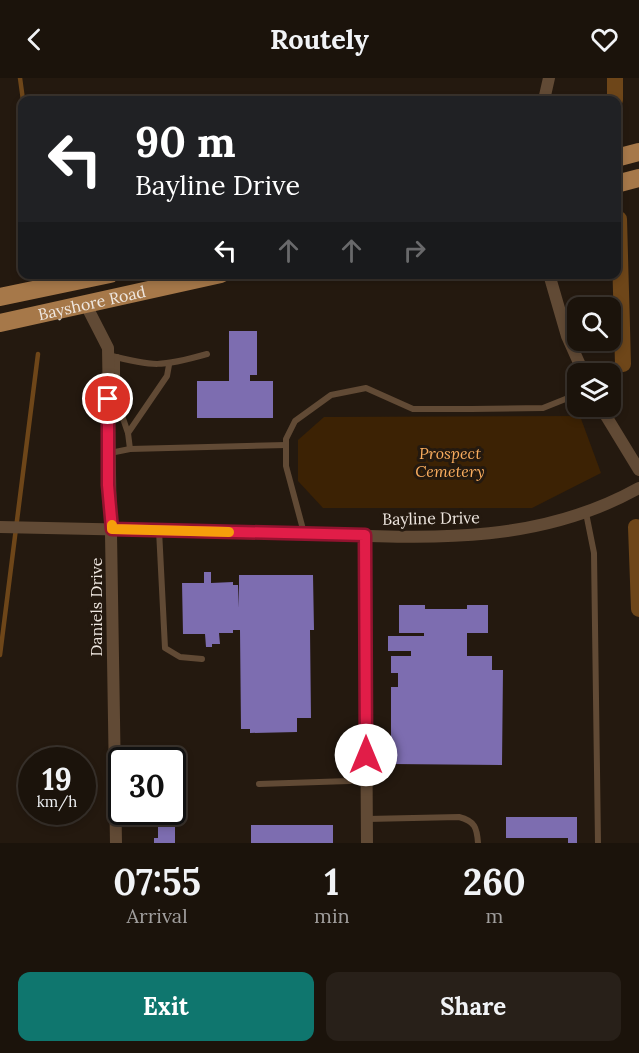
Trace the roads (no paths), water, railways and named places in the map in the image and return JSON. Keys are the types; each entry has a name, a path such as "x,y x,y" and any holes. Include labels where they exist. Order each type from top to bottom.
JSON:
{"main road":[{"path":"621,157 639,152"},
{"path":"621,183 639,178"},
{"name":"Bayshore Road","path":"0,297 86,279"},
{"name":"Bayshore Road","path":"0,323 199,279"}],"street":[{"path":"545,96 549,78"},
{"path":"550,279 567,336 579,363"},
{"name":"Daniels Drive","path":"86,305 101,330 112,356 108,453 112,529 116,843"},
{"path":"607,417 639,470"},
{"name":"Bayline Drive","path":"2,527 460,536 521,530 586,513 639,488"},
{"path":"365,535 367,843"}],"lane":[{"path":"130,449 129,433 117,401 112,356 139,364 169,365 207,354"},
{"path":"129,433 167,376 169,365"},
{"path":"304,534 286,466 286,439 295,421 331,395 366,388 413,409 543,408 567,398"},
{"path":"108,453 130,449 286,445"},
{"path":"586,513 594,553 598,843"},
{"path":"159,530 165,648 180,657 202,659"},
{"path":"259,784 349,781 366,778"},
{"path":"366,819 459,817 472,822 477,828 478,843"}],"waterway":[{"path":"20,78 22,96"},
{"path":"615,78 615,96"},
{"path":"621,279 623,364"},
{"path":"0,655 38,354"},
{"path":"636,527 639,609"}],"park label":[{"name":"Prospect Cemetery","path":"450,462"}]}
